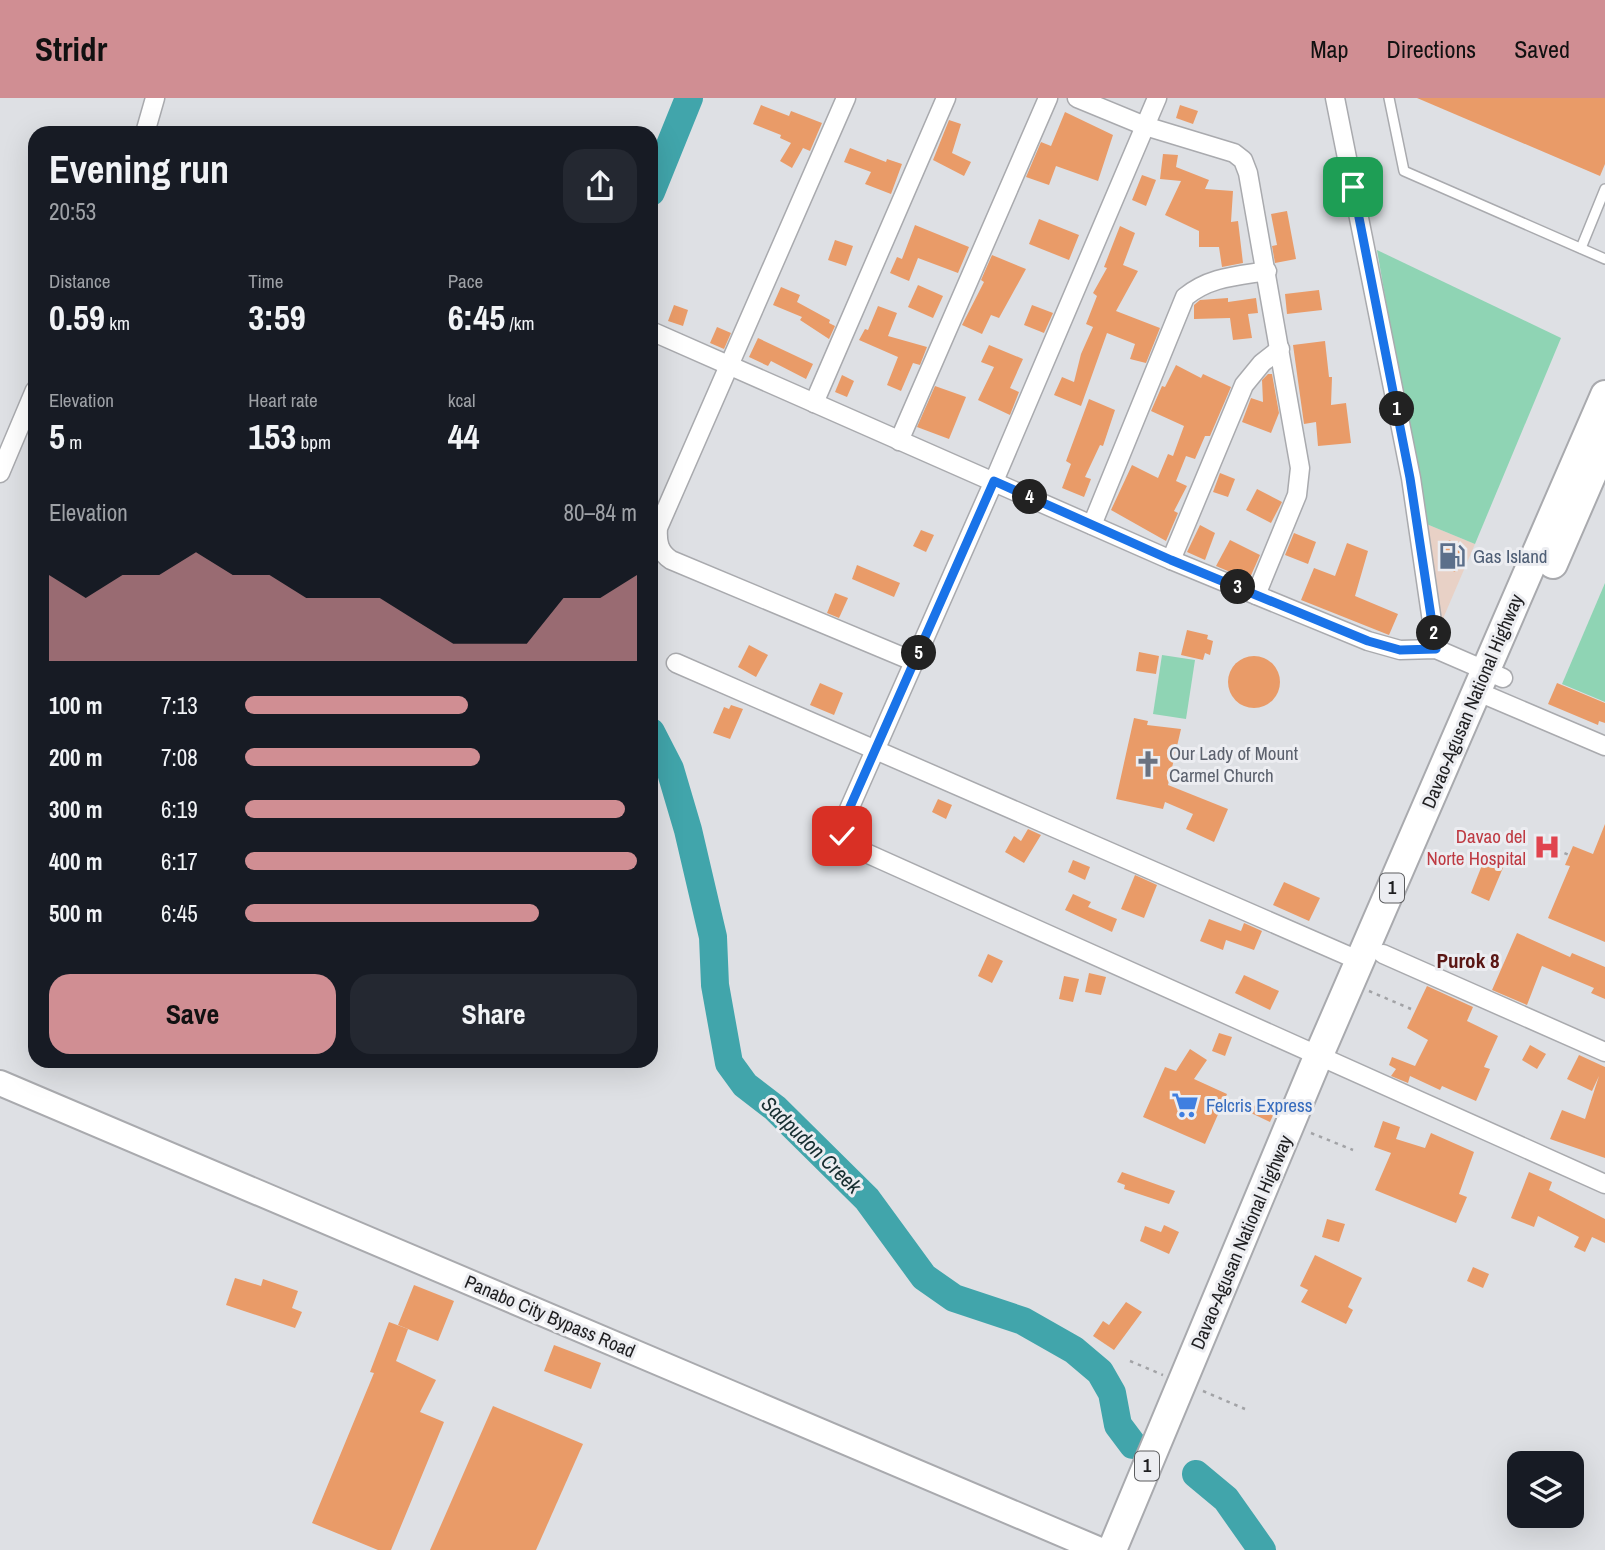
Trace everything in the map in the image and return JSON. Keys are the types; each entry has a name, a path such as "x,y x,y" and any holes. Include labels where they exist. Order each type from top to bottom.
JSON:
{"highway":[{"name":"Davao-Agusan National Highway","path":"1112,1550 1190,1386 1371,958 1595,452 1605,395"},
{"name":"Davao-Agusan National Highway","path":"1288,1154 1308,1131 1327,1061 1367,990 1371,958"},
{"name":"Davao-Agusan National Highway","path":"1131,1550 1190,1386"}],"main road":[{"name":"Panabo City Bypass Road","path":"0,1083 1100,1550"}],"street":[{"path":"147,126 155,98"},
{"path":"658,528 731,367 846,98"},
{"path":"814,403 946,98"},
{"path":"899,441 1048,98"},
{"path":"1077,98 1145,126 1216,146 1243,160 1267,271 1299,455 1297,495 1256,595"},
{"path":"1157,98 994,481 846,816 842,836 846,844 1605,1184"},
{"path":"1335,98 1410,478 1436,649"},
{"path":"1092,525 1185,297 1214,279 1267,271"},
{"path":"658,334 1171,560 1384,647 1436,649 1490,685 1605,746"},
{"path":"1171,560 1244,385 1262,363 1280,349"},
{"path":"0,473 28,407"},
{"path":"658,541 664,555 915,663"},
{"path":"676,663 1371,958 1605,1052"}],"lane":[{"path":"1389,98 1404,171 1605,259"},
{"path":"1581,248 1605,189"}],"path":[{"path":"1541,843 1569,855"},
{"path":"1367,990 1411,1009"},
{"path":"1308,1131 1353,1150"},
{"path":"1130,1361 1245,1409"}],"shaded area":[{"path":"1424,523 1475,544 1439,628"}],"green space":[{"path":"1377,250 1561,338 1475,544 1424,523"},
{"path":"1605,583 1605,702 1562,684"},
{"path":"1162,655 1195,660 1186,719 1153,714"}],"building":[{"path":"1417,98 1605,98 1605,164 1600,176"},
{"path":"761,105 789,116 791,111 822,123 810,151 803,148 792,168 780,161 791,143 780,138 781,135 753,124"},
{"path":"1180,105 1198,111 1193,124 1176,118"},
{"path":"1065,112 1113,135 1098,181 1056,166 1049,185 1026,177 1041,142 1051,146"},
{"path":"949,120 961,124 952,153 971,162 964,176 933,160"},
{"path":"850,148 886,162 887,159 902,164 891,194 865,184 871,172 844,162"},
{"path":"1163,154 1178,155 1176,167 1209,180 1205,189 1233,191 1231,222 1238,221 1243,263 1222,267 1219,247 1199,247 1199,231 1165,215 1181,181 1160,179"},
{"path":"1142,175 1156,180 1146,206 1132,200"},
{"path":"1287,211 1296,259 1275,263 1272,246 1277,245 1271,214"},
{"path":"1039,219 1079,235 1069,260 1029,244"},
{"path":"915,225 969,247 958,273 918,258 909,281 890,273 897,257 902,259"},
{"path":"1120,226 1135,233 1123,265 1138,271 1116,311 1160,328 1146,363 1130,359 1135,344 1107,333 1081,406 1054,395 1062,377 1074,382 1081,354 1093,327 1086,324 1097,296 1093,293 1107,268 1104,267"},
{"path":"835,240 853,246 846,266 828,260"},
{"path":"992,255 1026,269 999,318 991,315 982,334 962,325 984,282 981,280"},
{"path":"918,285 943,296 933,318 908,307"},
{"path":"781,287 800,295 797,302 830,320 829,323 835,326 829,339 800,320 802,317 773,305"},
{"path":"1319,290 1322,310 1287,314 1285,294"},
{"path":"1228,298 1228,302 1256,298 1258,313 1248,314 1252,338 1233,340 1230,318 1194,319 1194,305 1200,300"},
{"path":"674,305 688,310 683,326 668,321"},
{"path":"1032,305 1053,313 1044,333 1024,325"},
{"path":"878,306 897,313 888,336 927,347 920,365 913,363 901,391 887,385 898,357 859,340 865,329 868,330"},
{"path":"717,327 731,333 724,349 710,343"},
{"path":"758,338 813,364 806,379 771,361 768,366 749,357"},
{"path":"1325,341 1329,377 1332,377 1331,405 1346,403 1351,443 1318,446 1316,422 1304,424 1293,345"},
{"path":"989,345 1023,359 1010,388 1019,392 1010,415 978,400 994,367 981,362"},
{"path":"1176,365 1201,378 1203,374 1231,387 1210,436 1205,436 1195,459 1186,456 1176,481 1187,486 1174,511 1178,513 1166,541 1111,510 1132,465 1158,478 1168,454 1173,456 1184,426 1151,411 1162,386 1165,387"},
{"path":"1272,374 1279,413 1271,433 1242,422 1251,398 1263,402 1262,380"},
{"path":"842,375 854,381 847,397 835,392"},
{"path":"935,386 966,397 949,439 917,427"},
{"path":"1089,399 1115,410 1103,446 1100,445 1085,477 1091,479 1084,497 1062,488 1071,464 1066,461"},
{"path":"1220,473 1235,479 1228,497 1213,492"},
{"path":"1257,489 1282,502 1271,523 1246,510"},
{"path":"1200,525 1215,533 1205,560 1187,552"},
{"path":"921,530 934,535 926,552 913,546"},
{"path":"1294,533 1316,542 1308,564 1285,555"},
{"path":"1230,540 1260,555 1249,580 1216,566"},
{"name":"Gas Island","path":"1449,540 1465,547 1455,572 1438,565"},
{"path":"1347,543 1368,551 1355,596 1398,614 1389,635 1301,600 1314,568 1335,576"},
{"path":"857,565 900,583 894,597 852,579"},
{"path":"835,593 848,598 839,618 827,613"},
{"path":"1187,630 1208,635 1207,639 1213,641 1210,655 1205,653 1203,660 1181,655"},
{"path":"749,645 768,655 756,677 738,667"},
{"path":"1139,652 1159,656 1156,674 1136,671"},
{"path":"1254,656 1264,658 1272,664 1278,672 1278,692 1272,700 1264,706 1254,708 1244,706 1236,700 1230,692 1228,682 1230,672 1236,664 1244,658"},
{"path":"820,683 843,693 834,715 810,705"},
{"path":"1557,683 1605,703 1605,723 1599,721 1598,725 1548,704"},
{"path":"731,705 743,709 730,739 713,733 724,707 729,709"},
{"name":"Our Lady of Mount Carmel Church","path":"1134,718 1148,721 1147,725 1181,729 1168,785 1228,809 1214,842 1186,829 1193,814 1165,802 1163,809 1116,799"},
{"path":"938,799 952,805 946,819 932,812"},
{"path":"1605,824 1605,942 1548,918 1570,866 1565,865 1573,846 1593,854"},
{"path":"1028,829 1041,835 1024,863 1005,852 1014,836 1021,841"},
{"path":"1486,855 1505,863 1489,901 1471,893"},
{"path":"1073,860 1090,867 1085,880 1068,872"},
{"path":"1135,875 1157,885 1144,918 1121,909"},
{"path":"1284,882 1320,898 1309,921 1273,905"},
{"path":"1073,894 1091,902 1088,907 1117,919 1112,932 1065,910"},
{"path":"1209,919 1241,931 1244,923 1262,931 1254,950 1226,940 1223,950 1200,941"},
{"path":"1517,933 1570,957 1572,953 1605,967 1605,999 1591,993 1594,988 1542,966 1527,1005 1492,990"},
{"path":"988,954 1003,961 992,983 978,976"},
{"path":"1089,973 1106,977 1101,995 1085,992"},
{"path":"1244,975 1279,991 1270,1010 1235,993"},
{"path":"1064,976 1079,979 1073,1002 1059,999"},
{"path":"1427,986 1473,1007 1467,1021 1498,1036 1484,1067 1490,1069 1476,1101 1442,1086 1440,1090 1410,1076 1408,1083 1391,1076 1396,1069 1389,1065 1392,1057 1415,1066 1428,1040 1407,1028"},
{"path":"1219,1033 1232,1037 1225,1056 1212,1051"},
{"path":"1530,1045 1546,1054 1537,1069 1522,1060"},
{"name":"Felcris Express","path":"1190,1049 1207,1060 1194,1079 1227,1094 1205,1144 1143,1117 1165,1067 1176,1071"},
{"path":"1579,1055 1605,1067 1605,1158 1550,1139 1562,1110 1585,1119 1599,1076 1592,1091 1567,1079"},
{"path":"1256,1103 1275,1111 1270,1122 1251,1113"},
{"path":"1383,1121 1400,1127 1396,1139 1425,1148 1431,1133 1474,1152 1459,1194 1467,1197 1456,1223 1375,1190 1391,1153 1374,1147"},
{"path":"1122,1172 1175,1191 1169,1204 1124,1189 1125,1185 1117,1182"},
{"path":"1529,1172 1552,1182 1549,1190 1605,1219 1605,1243 1592,1237 1585,1252 1574,1247 1579,1237 1538,1216 1534,1227 1511,1218"},
{"path":"1327,1219 1345,1224 1339,1242 1322,1237"},
{"path":"1164,1225 1179,1232 1169,1254 1140,1241 1145,1226 1161,1232"},
{"path":"1315,1255 1362,1278 1348,1307 1353,1310 1346,1324 1301,1302 1308,1290 1300,1286"},
{"path":"1473,1267 1489,1274 1483,1288 1467,1281"},
{"path":"235,1278 261,1286 263,1279 298,1291 292,1308 302,1312 295,1328 226,1305"},
{"path":"414,1285 454,1301 438,1341 398,1325"},
{"path":"1126,1302 1142,1312 1114,1350 1093,1336 1103,1321 1109,1325"},
{"path":"389,1322 408,1329 396,1361 436,1380 420,1412 444,1422 391,1550 378,1550 312,1523 374,1373 370,1372"},
{"path":"554,1345 601,1363 591,1389 544,1371"},
{"path":"493,1406 583,1444 536,1550 430,1550"}],"waterway":[{"name":"Sadpudon Creek","path":"658,175 689,98"},
{"name":"Sadpudon Creek","path":"658,746 670,769 688,830 713,937 715,985 729,1063 745,1085 775,1108 867,1199 924,1277 954,1298 1023,1321 1074,1350 1100,1372 1112,1393 1118,1425 1133,1445"},
{"name":"Sadpudon Creek","path":"1196,1474 1226,1499 1262,1550"}],"place":[{"name":"Gas Island","path":"1452,556"},
{"name":"Our Lady of Mount Carmel Church","path":"1148,764"},
{"name":"Davao del Norte Hospital","path":"1547,847"},
{"name":"Felcris Express","path":"1185,1105"}],"district":[{"name":"Purok 8","path":"1468,961"}],"route":[{"path":"842,836 846,816 994,481 1171,560 1368,641 1400,650 1436,649 1410,478 1353,187"}]}
